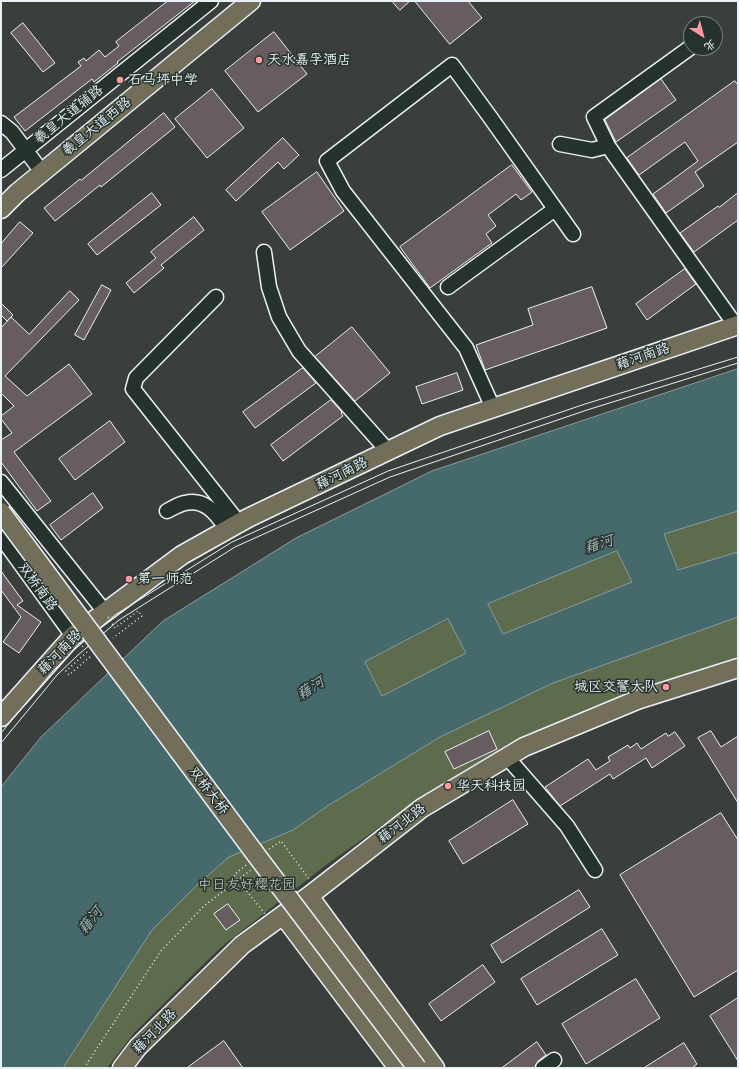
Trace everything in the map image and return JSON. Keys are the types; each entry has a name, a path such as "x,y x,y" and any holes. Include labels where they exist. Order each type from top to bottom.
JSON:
{"main road":[{"name":"羲皇大道西路","path":"1,194 234,1"},
{"name":"羲皇大道西路","path":"1,209 23,188 251,1"},
{"name":"藉河南路","path":"1,717 75,638 182,556 234,526 440,426 737,325"},
{"name":"双桥大桥","path":"1,512 101,647 256,862 417,1068"},
{"name":"藉河北路","path":"312,899 422,808 524,747 636,700 738,668"},
{"name":"藉河北路","path":"122,1068 138,1047 242,945 286,918 427,815 528,755 640,709 738,678"},
{"path":"312,899 436,1068"},
{"name":"藉河北路","path":"137,1068 147,1054 248,952 286,918"},
{"path":"286,918 398,1068"}],"street":[{"name":"羲皇大道辅路","path":"1,170 211,1"},
{"path":"683,53 594,117 608,146 737,325"},
{"path":"493,408 466,348 343,191 327,161 452,65 573,234"},
{"path":"1,123 12,132 36,164"},
{"path":"560,144 592,150 608,146"},
{"path":"448,287 555,209"},
{"path":"264,252 269,287 279,317 299,351 388,451"},
{"path":"216,296 136,378 133,389 234,526"},
{"path":"1,482 107,614"},
{"path":"167,511 184,503 198,503 211,508 234,526"},
{"name":"双桥南路","path":"1,537 75,638"},
{"path":"513,764 567,826 595,870"}],"path":[{"path":"75,638 88,652 66,671 69,675 101,647 142,616 138,611 115,628 107,614"},
{"path":"84,1068 161,951 204,906 256,862 281,841 309,878"},
{"path":"256,862 234,875 265,914"}],"green space":[{"path":"738,511 738,552 678,570 664,534"},
{"path":"617,551 632,582 503,634 487,604"},
{"name":"中日友好樱花园","path":"738,617 738,662 607,704 510,743 425,795 326,865 220,948 135,1032 107,1068 63,1068 152,930 198,884 229,857 293,830 329,805 440,737 553,683"},
{"path":"449,619 466,654 382,696 365,662"}],"water":[{"name":"藉河","path":"738,369 738,511 664,534 678,570 738,552 738,617 553,683 440,737 329,805 293,830 229,857 198,884 152,930 63,1068 1,1068 1,787 41,737 163,621 296,538 432,471","holes":["617,551 632,582 503,634 488,604","448,619 466,653 382,696 365,662"]}],"building":[{"path":"168,1 195,1 117,62 118,63 94,82 92,79 25,131 14,117 81,66 78,62 84,58 86,61 99,50 105,57 119,46 116,42"},
{"path":"392,1 410,1 400,10"},
{"path":"415,1 468,1 482,18 450,44"},
{"path":"23,23 55,63 43,72 11,33"},
{"path":"274,32 307,74 258,112 225,71"},
{"path":"661,79 676,100 616,142 605,120"},
{"path":"735,81 738,85 738,142 695,172 704,186 666,213 653,194 698,161 685,142 639,175 627,158"},
{"path":"212,89 244,128 207,158 175,119"},
{"path":"164,113 175,127 101,187 100,185 55,221 44,208"},
{"path":"283,138 299,155 284,169 278,162 236,201 226,190"},
{"path":"512,165 532,192 521,200 516,194 488,215 496,226 486,234 492,243 430,288 400,247"},
{"path":"317,172 344,211 290,250 262,212"},
{"path":"152,193 161,205 97,255 88,244"},
{"path":"738,193 738,220 694,252 680,233"},
{"path":"194,217 204,230 161,265 164,268 134,293 126,283 156,258 151,252"},
{"path":"20,222 33,233 1,268 1,244"},
{"path":"685,269 696,284 647,320 636,304"},
{"path":"102,285 111,290 84,340 75,335"},
{"path":"592,287 607,328 485,370 476,345 533,325 528,309"},
{"path":"70,291 79,300 5,376 27,396 69,364 92,394 14,452 51,501 37,511 1,462 1,440 12,433 1,419 1,416 14,406 1,393 1,328 11,317 29,334"},
{"path":"1,303 13,315 7,321 1,315"},
{"path":"352,327 390,373 355,401 315,357"},
{"path":"303,368 316,383 255,428 243,412"},
{"path":"457,373 463,390 422,404 416,387"},
{"path":"331,400 342,412 341,413 343,416 283,461 271,445"},
{"path":"110,421 125,442 75,480 59,459"},
{"path":"93,493 103,508 61,540 50,525"},
{"path":"1,571 23,601 17,605 41,622 19,653 3,642 21,617 1,590"},
{"path":"489,731 497,749 454,769 445,752"},
{"path":"711,731 721,747 738,736 738,803 698,738"},
{"path":"675,732 685,746 652,768 646,758 613,779 610,774 560,806 545,787 588,759 596,770 610,761 608,757 628,745 630,748 637,743 641,749 666,733 668,736"},
{"path":"513,800 528,824 463,864 449,841"},
{"path":"721,813 738,840 738,970 694,997 620,875"},
{"path":"579,890 590,907 502,963 491,945"},
{"path":"228,904 240,920 226,930 214,914"},
{"path":"602,929 618,955 537,1005 521,979"},
{"path":"483,965 495,982 441,1021 429,1004"},
{"path":"636,979 660,1018 586,1064 562,1024"},
{"path":"738,998 738,1061 710,1016"},
{"path":"224,1041 243,1068 187,1068"},
{"path":"537,1042 546,1055 538,1061 535,1068 502,1068"},
{"path":"684,1043 697,1064 692,1068 644,1068"}],"tram line":[{"path":"1,733 53,671 74,650 115,615 232,542 388,471 585,404 738,357"},
{"path":"1,743 57,675 119,620 235,547 390,477 587,410 738,363"}],"place":[{"name":"天水嘉孚酒店","path":"259,60"},
{"name":"石马坪中学","path":"120,80"},
{"name":"第一师范","path":"129,579"},
{"name":"城区交警大队","path":"666,687"},
{"name":"华天科技园","path":"448,786"}]}
